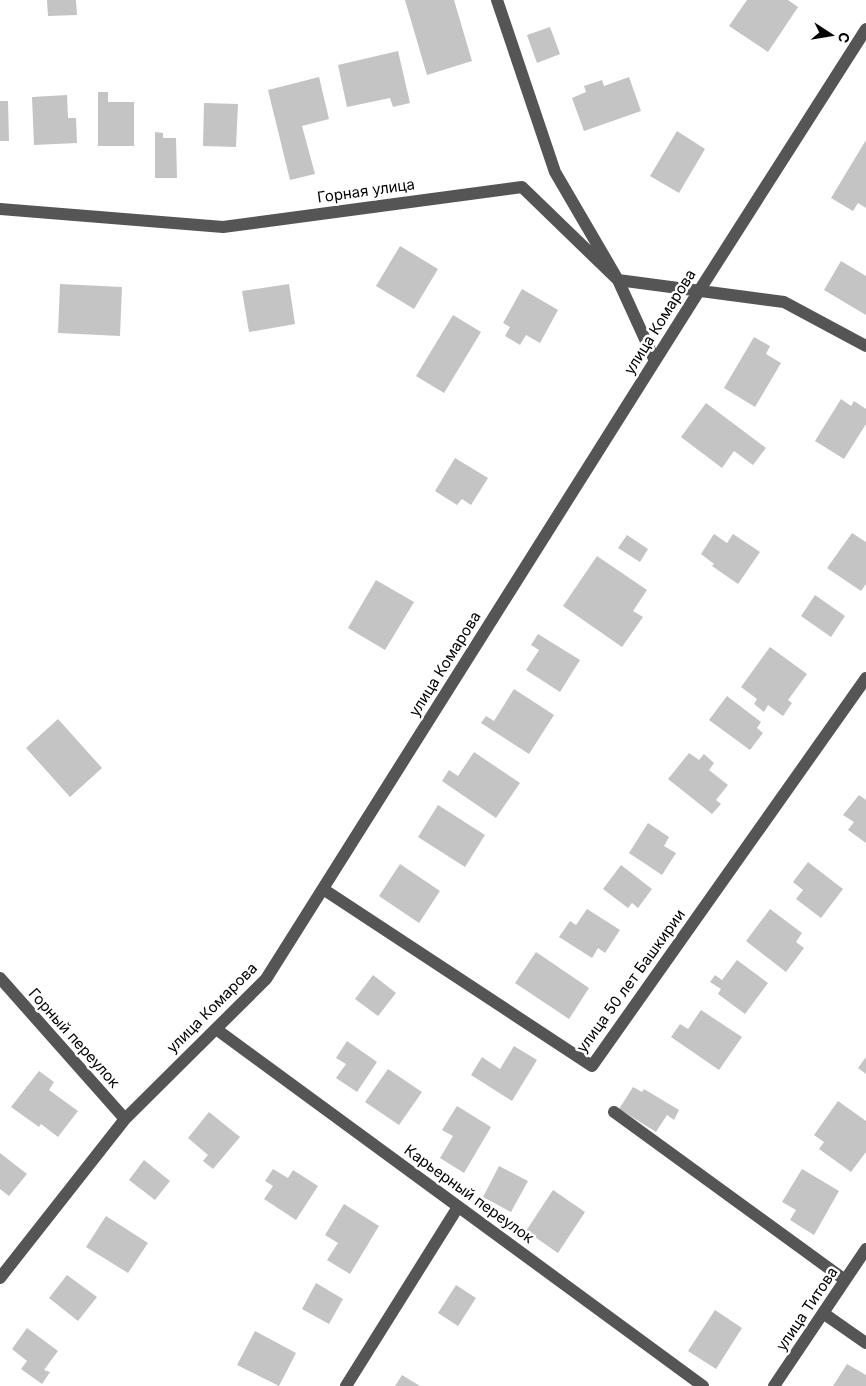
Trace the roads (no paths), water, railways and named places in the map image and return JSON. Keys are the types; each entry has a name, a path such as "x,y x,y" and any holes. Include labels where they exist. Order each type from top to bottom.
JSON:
{"street":[{"path":"497,0 555,172 618,280 654,361"},
{"name":"улица Комарова","path":"0,1278 125,1119 266,979 698,291 866,29"},
{"name":"Горная улица","path":"0,209 223,227 522,187 618,280"},
{"path":"618,280 784,302 866,346"},
{"name":"улица 50 лет Башкирии","path":"323,889 592,1066 866,678"},
{"name":"Горный переулок","path":"0,978 125,1119"},
{"name":"Карьерный переулок","path":"216,1029 703,1386"},
{"path":"614,1112 845,1280"},
{"path":"346,1386 458,1207"},
{"name":"улица Титова","path":"774,1386 866,1249"},
{"path":"823,1313 866,1343"}]}
